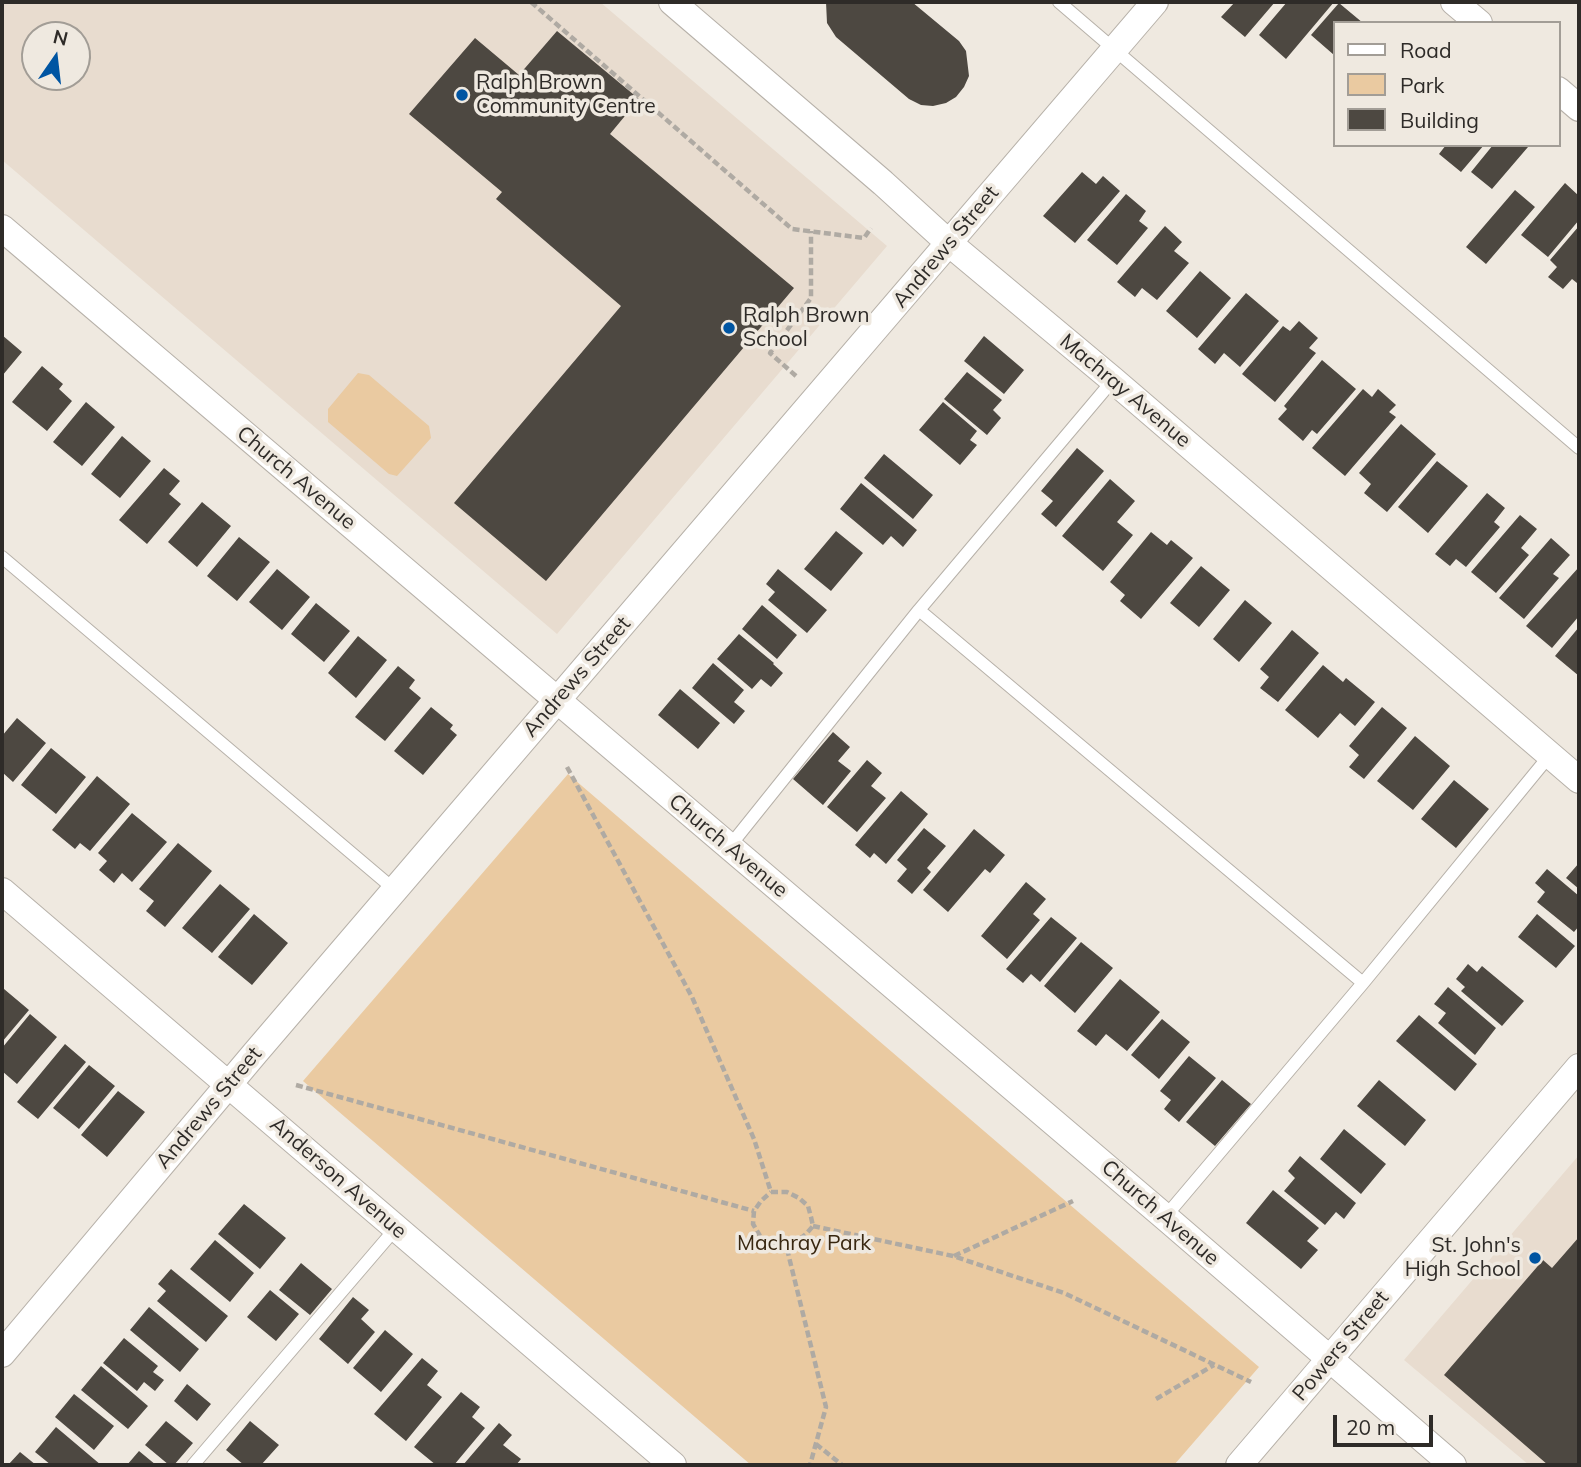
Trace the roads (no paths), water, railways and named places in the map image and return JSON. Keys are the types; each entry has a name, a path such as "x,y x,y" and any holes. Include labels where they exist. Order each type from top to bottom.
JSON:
{"street":[{"name":"Machray Avenue","path":"672,2 950,244 1579,780"},
{"name":"Andrews Street","path":"2,1354 1154,2"},
{"path":"1454,2 1477,21"},
{"path":"1560,92 1579,108"},
{"name":"Church Avenue","path":"2,228 1453,1465"},
{"name":"Anderson Avenue","path":"2,891 673,1465"},
{"name":"Powers Street","path":"1239,1465 1579,1067"}],"lane":[{"path":"1059,2 1579,448"},
{"path":"729,847 919,610 1112,380"},
{"path":"2,557 395,890"},
{"path":"919,610 1363,983"},
{"path":"1165,1217 1363,983 1550,755"},
{"path":"199,1463 396,1228"}],"place":[{"name":"Ralph Brown Community Centre","path":"462,95"},
{"name":"Ralph Brown School","path":"729,328"},
{"name":"St. John's High School","path":"1535,1258"}],"park label":[{"name":"Machray Park","path":"804,1244"}]}
